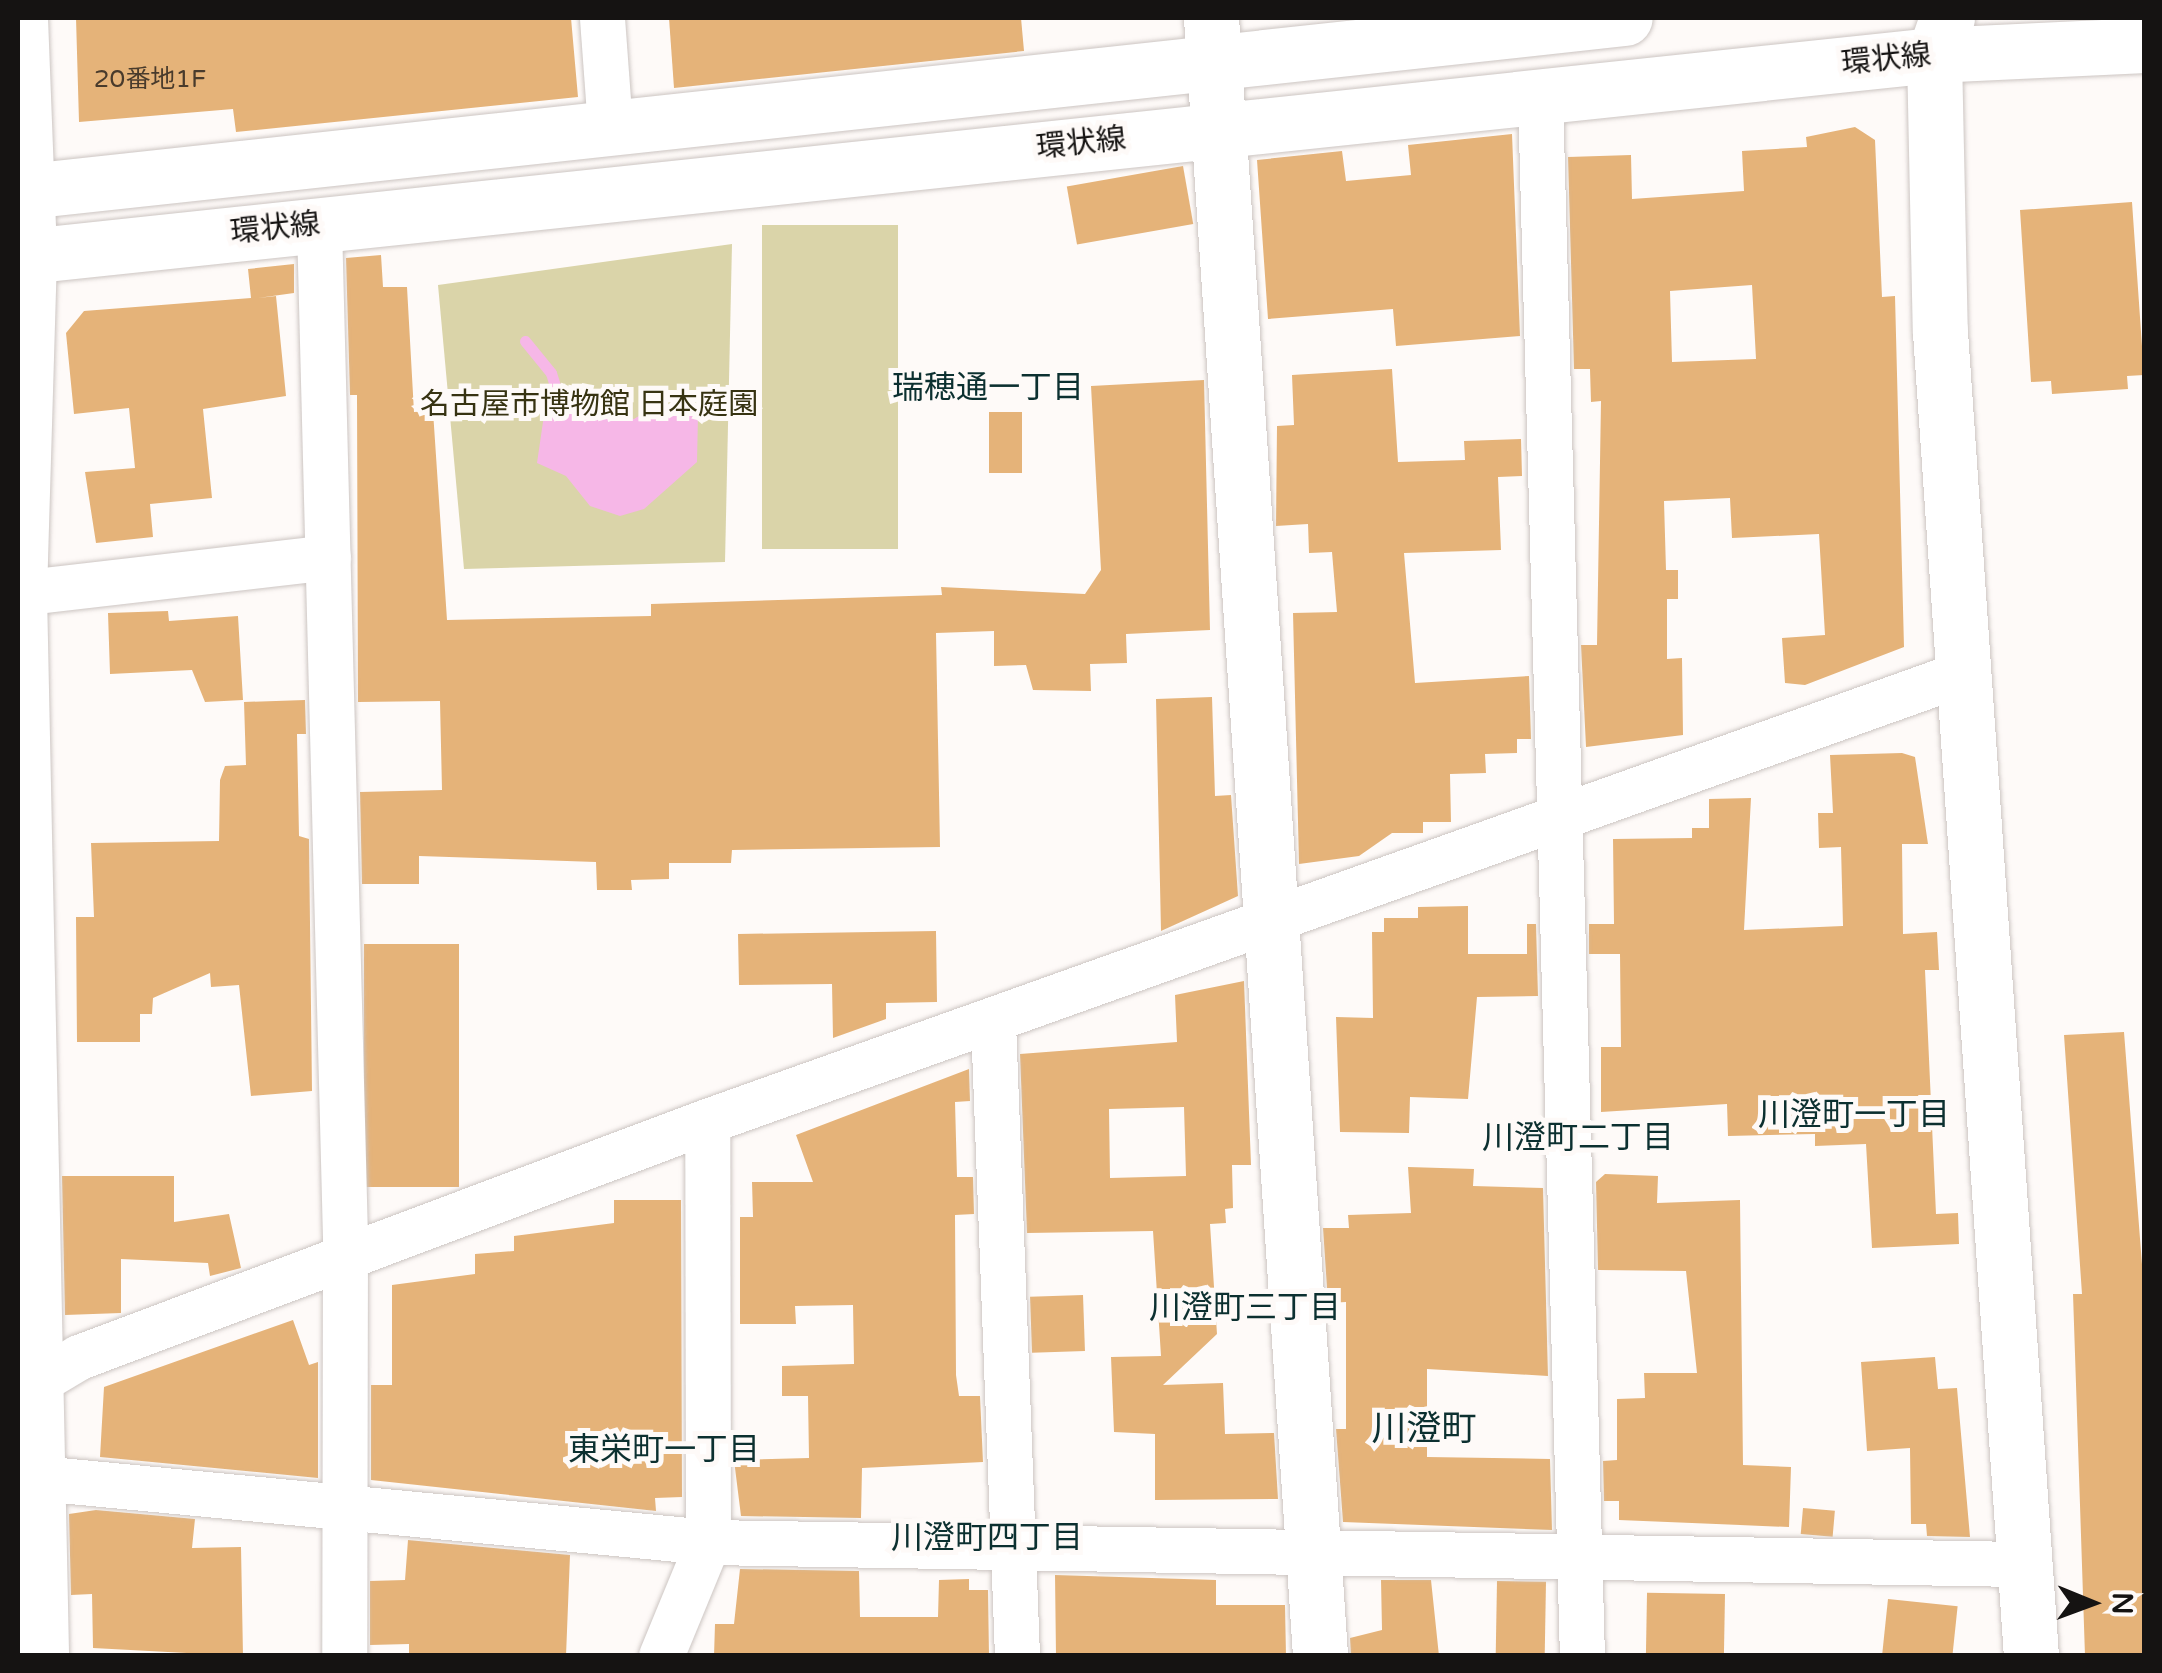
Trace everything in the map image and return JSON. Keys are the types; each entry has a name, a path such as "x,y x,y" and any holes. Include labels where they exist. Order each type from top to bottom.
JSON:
{"street":[{"path":"20,18 23,256 18,593 24,831 24,1277 41,1656"},
{"path":"602,18 610,128"},
{"path":"22,192 610,128 1213,40 1625,18"},
{"path":"1940,36 1940,332 2031,1656"},
{"name":"環状線","path":"23,256 1540,96 1940,36 2144,45"},
{"path":"1213,40 1320,1656"},
{"path":"1540,96 1582,1656"},
{"path":"319,225 346,1255 344,1656"},
{"path":"18,593 328,558"},
{"path":"33,1432 346,1255 707,1121 1274,924 1560,814 1963,673"},
{"path":"993,1022 1017,1656"},
{"path":"660,1656 708,1542 707,1121"},
{"path":"33,1432 344,1507 708,1542 2024,1564"}],"green space":[{"path":"762,225 898,225 898,549 762,549"},
{"name":"名古屋市博物館 日本庭園","path":"732,244 725,562 464,569 438,285"}],"shaded area":[{"path":"587,407 634,419 653,407 698,416 697,462 644,509 620,516 590,506 566,476 537,463 544,415"}],"building":[{"path":"76,18 571,18 578,97 236,132 233,109 79,122"},
{"path":"669,18 1021,18 1024,51 674,88"},
{"path":"1855,127 1875,140 1882,297 1895,296 1904,647 1805,685 1785,683 1782,638 1825,635 1819,534 1732,538 1730,498 1664,501 1666,570 1678,570 1678,599 1667,599 1667,659 1682,658 1683,735 1586,747 1581,645 1597,645 1601,401 1591,402 1590,369 1574,369 1568,157 1631,155 1632,199 1744,191 1742,151 1807,147 1806,137","holes":["1752,285 1756,359 1672,362 1670,291"]},
{"path":"1512,134 1520,336 1396,346 1393,309 1268,319 1257,160 1342,151 1346,181 1411,175 1408,145"},
{"path":"1183,166 1193,224 1077,245 1067,186"},
{"path":"2132,202 2144,375 2127,376 2128,389 2052,394 2051,381 2031,382 2020,210"},
{"path":"381,255 383,287 407,287 414,412 433,411 447,620 651,616 651,604 942,595 941,587 1085,594 1101,570 1091,386 1204,380 1210,630 1126,634 1127,663 1090,664 1091,691 1033,690 1026,665 994,666 994,631 936,633 940,847 732,850 731,863 669,863 669,879 631,880 632,890 597,890 596,862 419,856 419,884 362,884 360,792 442,790 440,701 358,702 357,395 350,395 346,258"},
{"path":"294,264 294,293 258,298 276,296 286,396 203,409 212,498 150,504 153,537 96,543 85,472 135,468 129,408 74,414 66,333 84,311 251,298 248,269"},
{"path":"1392,369 1398,462 1465,460 1464,441 1521,439 1522,476 1498,477 1501,550 1404,553 1415,683 1529,676 1531,739 1517,739 1517,753 1485,754 1486,773 1450,774 1451,822 1423,822 1423,833 1392,833 1359,856 1299,864 1293,613 1337,612 1332,552 1309,553 1308,524 1276,526 1277,426 1294,425 1292,375"},
{"path":"989,412 1022,412 1022,473 989,473"},
{"path":"168,611 169,621 238,616 243,700 205,702 192,670 110,674 108,613"},
{"path":"1212,697 1215,796 1231,795 1238,896 1161,931 1156,699"},
{"path":"305,700 306,734 297,734 299,836 309,839 312,1091 251,1096 239,985 211,987 210,973 153,998 152,1014 140,1014 140,1042 77,1042 76,917 94,917 91,843 219,841 220,780 225,766 246,765 244,702"},
{"path":"1902,753 1915,757 1928,844 1902,844 1903,934 1937,932 1939,970 1925,970 1936,1214 1958,1213 1959,1244 1872,1248 1866,1144 1815,1146 1815,1134 1728,1136 1727,1104 1601,1112 1601,1047 1621,1047 1620,954 1589,954 1589,924 1614,924 1613,839 1692,838 1692,828 1709,828 1709,799 1751,798 1744,930 1843,926 1841,847 1819,848 1818,813 1833,813 1830,755"},
{"path":"1468,906 1468,954 1527,954 1527,924 1536,924 1538,996 1477,997 1468,1099 1410,1097 1409,1133 1340,1132 1336,1017 1373,1018 1372,932 1384,932 1384,918 1418,918 1418,907"},
{"path":"936,931 937,1002 886,1003 886,1019 833,1038 832,984 739,985 738,934"},
{"path":"364,944 459,944 459,1187 364,1187"},
{"path":"1244,981 1251,1165 1232,1165 1233,1208 1225,1209 1226,1223 1210,1224 1217,1334 1163,1385 1223,1383 1225,1434 1274,1433 1278,1499 1155,1500 1155,1434 1114,1432 1111,1357 1161,1356 1153,1231 1027,1233 1020,1054 1177,1042 1175,995","holes":["1184,1107 1186,1176 1110,1178 1109,1109"]},
{"path":"2124,1032 2144,1290 2144,1656 2085,1656 2073,1294 2082,1294 2064,1035"},
{"path":"969,1069 970,1101 955,1102 957,1177 973,1177 974,1214 955,1215 956,1375 959,1396 980,1396 983,1462 862,1468 861,1518 741,1516 734,1460 809,1458 808,1396 782,1396 782,1366 854,1364 853,1305 795,1306 796,1324 740,1324 740,1217 753,1217 752,1182 813,1182 796,1135"},
{"path":"1408,1167 1474,1169 1473,1186 1543,1188 1548,1376 1427,1369 1427,1457 1550,1459 1552,1530 1343,1522 1336,1429 1346,1429 1346,1302 1328,1303 1323,1228 1349,1228 1348,1215 1411,1213"},
{"path":"1605,1174 1658,1176 1657,1203 1740,1200 1743,1465 1791,1467 1789,1527 1619,1520 1619,1501 1604,1501 1603,1461 1617,1460 1617,1399 1645,1398 1644,1373 1697,1373 1686,1271 1598,1270 1596,1182"},
{"path":"62,1176 174,1176 174,1222 229,1214 241,1268 210,1276 208,1263 121,1259 121,1313 65,1315"},
{"path":"614,1200 681,1200 682,1497 655,1498 656,1511 371,1480 371,1385 392,1385 392,1285 475,1274 475,1254 514,1251 514,1236 614,1223"},
{"path":"1083,1295 1085,1351 1032,1353 1030,1297"},
{"path":"293,1320 309,1365 318,1362 318,1478 100,1457 104,1387"},
{"path":"1935,1357 1938,1389 1957,1388 1970,1537 1927,1536 1926,1524 1911,1524 1910,1448 1867,1451 1861,1362"},
{"path":"1803,1508 1835,1511 1833,1537 1801,1534"},
{"path":"96,1510 195,1519 192,1548 241,1547 243,1656 93,1648 92,1594 71,1595 69,1514"},
{"path":"408,1540 570,1555 566,1656 409,1656 409,1644 370,1645 370,1581 405,1580"},
{"path":"740,1569 859,1571 860,1617 938,1617 939,1580 969,1579 969,1590 988,1590 989,1656 714,1656 715,1624 734,1624"},
{"path":"1055,1575 1216,1580 1216,1605 1285,1605 1286,1656 1056,1656"},
{"path":"1381,1580 1431,1580 1439,1656 1351,1656 1350,1638 1382,1630"},
{"path":"1497,1581 1546,1582 1545,1656 1496,1656"},
{"path":"1647,1593 1725,1594 1724,1656 1646,1655"},
{"path":"1888,1599 1958,1606 1952,1656 1882,1656"}],"waterway":[{"path":"525,341 551,373 567,424"}],"district":[{"name":"瑞穂通一丁目","path":"988,388"},
{"name":"川澄町一丁目","path":"1854,1115"},
{"name":"川澄町二丁目","path":"1578,1138"},
{"name":"川澄町三丁目","path":"1245,1308"},
{"name":"川澄町","path":"1424,1429"},
{"name":"東栄町一丁目","path":"664,1450"},
{"name":"川澄町四丁目","path":"987,1538"}]}
